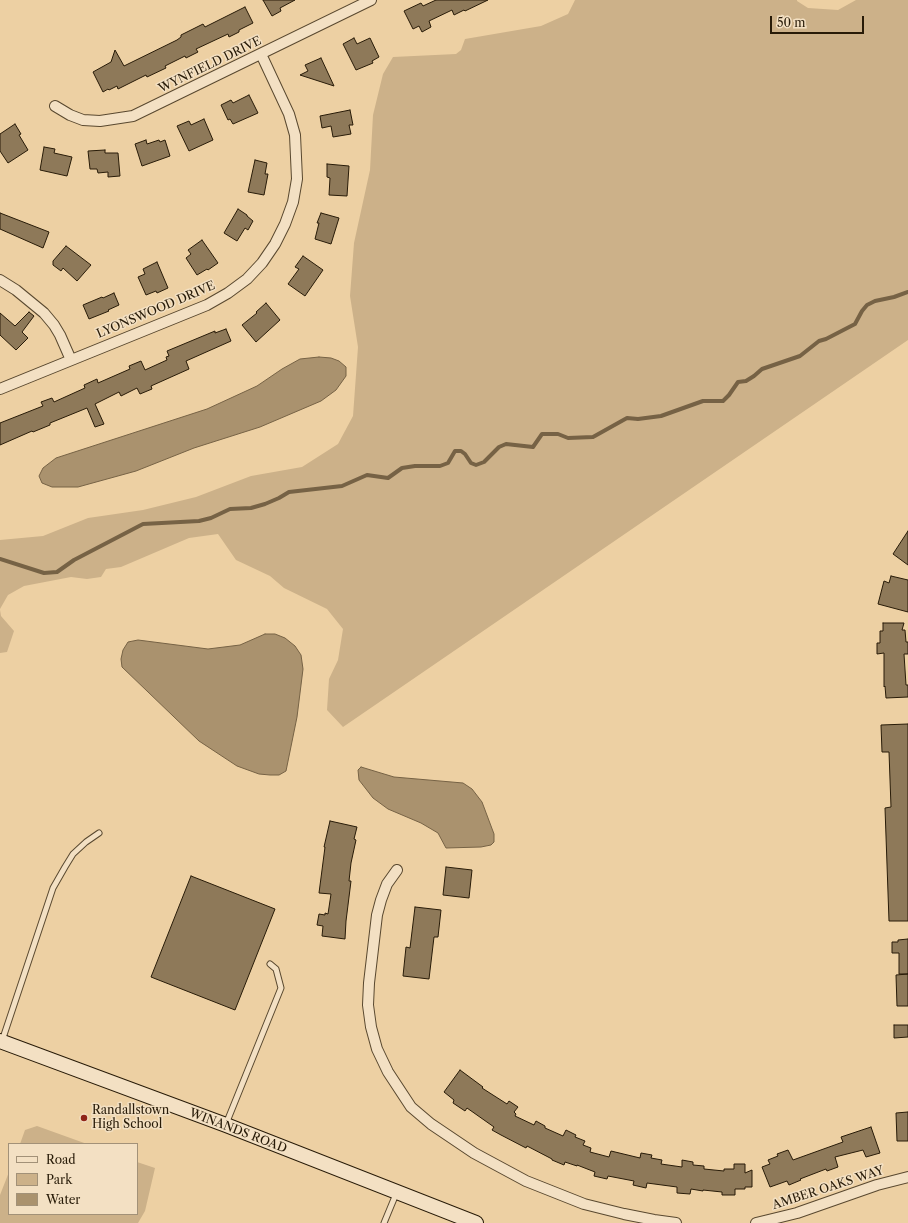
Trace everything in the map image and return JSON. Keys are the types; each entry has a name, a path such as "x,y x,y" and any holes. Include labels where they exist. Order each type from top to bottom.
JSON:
{"street":[{"name":"WYNFIELD DRIVE","path":"55,106 70,115 83,120 100,121 133,116 371,0"},
{"name":"LYONSWOOD DRIVE","path":"0,389 207,305 247,280 262,263 275,244 285,224 293,202 297,179 294,135 289,114 261,54"},
{"path":"0,280 16,290 44,313 60,335 71,360"},
{"path":"397,870 387,884 377,915 368,1005 371,1027 377,1049 398,1089 412,1106 431,1124 474,1153 526,1181 584,1204 624,1214 676,1223"},
{"name":"WINANDS ROAD","path":"1,1041 226,1125 396,1193 476,1223"},
{"name":"AMBER OAKS WAY","path":"756,1223 797,1213 877,1185 908,1177"}],"lane":[{"path":"1,1041 53,888 73,854 99,833"},
{"path":"226,1125 281,988 276,969 270,964"},
{"path":"384,1223 396,1193"}],"green space":[{"path":"575,0 797,0 808,8 838,10 856,0 908,0 908,340 343,727 327,710 329,679 338,660 343,629 327,609 284,588 270,576 236,560 218,534 189,538 121,567 106,569 101,577 87,579 71,577 24,586 8,595 0,609 0,540 43,536 88,518 143,510 196,497 251,476 302,467 338,444 353,416 358,347 350,296 354,243 370,170 373,115 383,74 393,57 456,54 461,50 465,39 541,26 568,14"},
{"path":"0,610 1,616 14,631 7,652 0,653"},
{"path":"37,1126 84,1143 20,1143 25,1130"},
{"path":"138,1162 155,1168 145,1211 138,1223 0,1223 0,1195 8,1175 8,1215 138,1215"}],"water":[{"path":"319,357 331,358 339,361 346,367 346,376 336,390 321,401 260,427 194,448 136,471 78,487 52,487 42,483 39,476 43,468 56,458 207,409 257,386 300,359"},
{"path":"265,634 275,634 285,638 295,646 301,655 303,669 297,717 286,771 279,775 259,774 237,766 199,741 122,667 121,659 123,650 128,642 138,640 208,649 240,645"},
{"path":"361,767 394,777 463,783 472,789 482,802 494,834 494,842 491,845 481,847 446,848 438,833 421,823 388,809 373,798 359,780 358,770"}],"building":[{"path":"263,0 295,0 280,8 281,11 272,16"},
{"path":"436,0 488,0 454,15 452,10 429,21 431,27 422,32 419,26 413,29 404,11 421,3 423,6"},
{"path":"245,7 253,23 239,30 239,32 229,37 228,34 196,49 198,52 186,58 185,56 165,66 166,68 147,77 146,75 118,89 117,86 103,92 93,72 111,62 115,50 124,66 177,40 181,37 181,35 203,24 205,27"},
{"path":"354,38 357,44 370,38 379,57 372,61 373,63 356,70 343,44"},
{"path":"321,58 334,86 300,75 308,71 305,65"},
{"path":"249,95 258,113 233,124 230,119 228,120 221,105 231,100 233,103"},
{"path":"350,110 353,125 349,125 351,134 333,137 331,126 322,128 320,116"},
{"path":"204,119 213,140 189,151 177,126 189,121 191,125"},
{"path":"15,124 21,134 19,135 28,150 8,163 0,151 0,134"},
{"path":"146,140 147,144 159,140 160,142 165,140 170,156 142,166 135,144"},
{"path":"44,147 55,149 54,153 72,157 67,176 40,170"},
{"path":"105,150 105,153 118,153 120,176 108,177 108,172 98,173 97,169 90,169 88,151"},
{"path":"255,160 267,163 265,174 268,174 264,195 248,192"},
{"path":"327,164 349,166 347,196 329,195 330,178 327,177"},
{"path":"238,209 253,221 248,230 245,228 237,241 224,233"},
{"path":"0,213 49,232 43,248 0,229"},
{"path":"321,213 339,218 331,244 315,239 319,223 317,223"},
{"path":"202,240 218,263 197,275 186,258 191,254 188,250"},
{"path":"66,246 91,265 77,281 63,268 61,271 53,265 53,261"},
{"path":"303,256 323,270 305,296 288,284 299,269 295,267"},
{"path":"157,262 168,288 157,293 156,291 146,295 138,277 145,274 143,269"},
{"path":"114,293 119,305 108,310 109,311 89,319 83,305"},
{"path":"266,303 280,320 256,342 242,325 257,313 256,312"},
{"path":"29,312 34,316 22,332 28,338 16,350 0,335 0,313 15,326"},
{"path":"226,329 231,341 186,361 189,369 151,386 152,389 140,394 137,388 121,396 119,392 95,404 104,424 95,427 87,408 0,445 0,423 43,406 41,402 52,398 54,402 85,388 84,385 97,379 98,383 130,369 129,366 141,361 145,370 167,360 166,357 169,356 167,351 215,331 215,333"},
{"path":"908,531 908,565 893,554"},
{"path":"891,576 908,580 908,612 878,604 884,581 889,583"},
{"path":"883,623 904,623 902,630 905,630 906,642 908,642 908,654 904,654 908,697 886,698 885,686 884,687 884,653 877,654 877,643 880,643 880,631 883,631"},
{"path":"908,724 908,921 889,921 885,808 891,807 889,752 882,752 881,725"},
{"path":"330,821 357,827 354,839 356,840 349,881 351,881 345,939 322,936 323,926 317,925 319,914 328,914 331,894 319,893 324,847"},
{"path":"446,867 472,870 469,898 443,895"},
{"path":"191,876 275,909 235,1010 151,977"},
{"path":"415,907 441,910 438,937 434,937 429,979 403,976 406,947 410,948"},
{"path":"908,939 908,974 899,974 899,953 892,953 892,942"},
{"path":"908,974 908,1006 897,1006 896,975"},
{"path":"894,1025 908,1025 908,1037 894,1038"},
{"path":"460,1070 483,1087 482,1088 507,1104 509,1101 518,1107 514,1112 516,1114 515,1116 534,1125 536,1121 545,1126 545,1128 563,1136 566,1130 576,1135 575,1137 585,1141 583,1145 591,1148 590,1152 609,1157 611,1151 640,1158 641,1153 652,1155 651,1158 662,1160 661,1164 682,1167 682,1160 693,1162 693,1165 704,1166 704,1169 724,1171 724,1169 734,1169 734,1164 745,1164 745,1173 752,1170 752,1187 735,1189 735,1195 722,1195 722,1192 691,1189 690,1194 677,1193 677,1187 647,1183 646,1188 633,1185 634,1181 608,1176 607,1179 594,1176 595,1172 577,1165 565,1162 564,1165 527,1146 526,1148 492,1130 494,1127 467,1108 465,1111 453,1103 454,1100 444,1092"},
{"path":"908,1112 908,1141 897,1141 896,1113"},
{"path":"871,1127 880,1153 866,1157 863,1150 835,1157 838,1167 827,1171 826,1169 789,1185 787,1181 770,1187 762,1167 770,1164 768,1160 778,1156 777,1154 788,1150 793,1160 843,1142 841,1137"}],"waterway":[{"path":"0,559 44,573 57,572 74,560 143,524 199,521 211,518 230,509 251,508 265,504 289,492 342,486 367,475 388,478 402,468 415,466 440,466 448,463 455,451 461,451 471,463 476,465 484,462 499,447 506,444 533,447 542,434 558,434 568,438 593,437 627,418 638,419 661,416 703,401 723,401 738,382 746,381 762,369 800,356 819,341 855,324 867,305 875,301 908,292"}],"place":[{"name":"Randallstown High School","path":"84,1118"}]}
